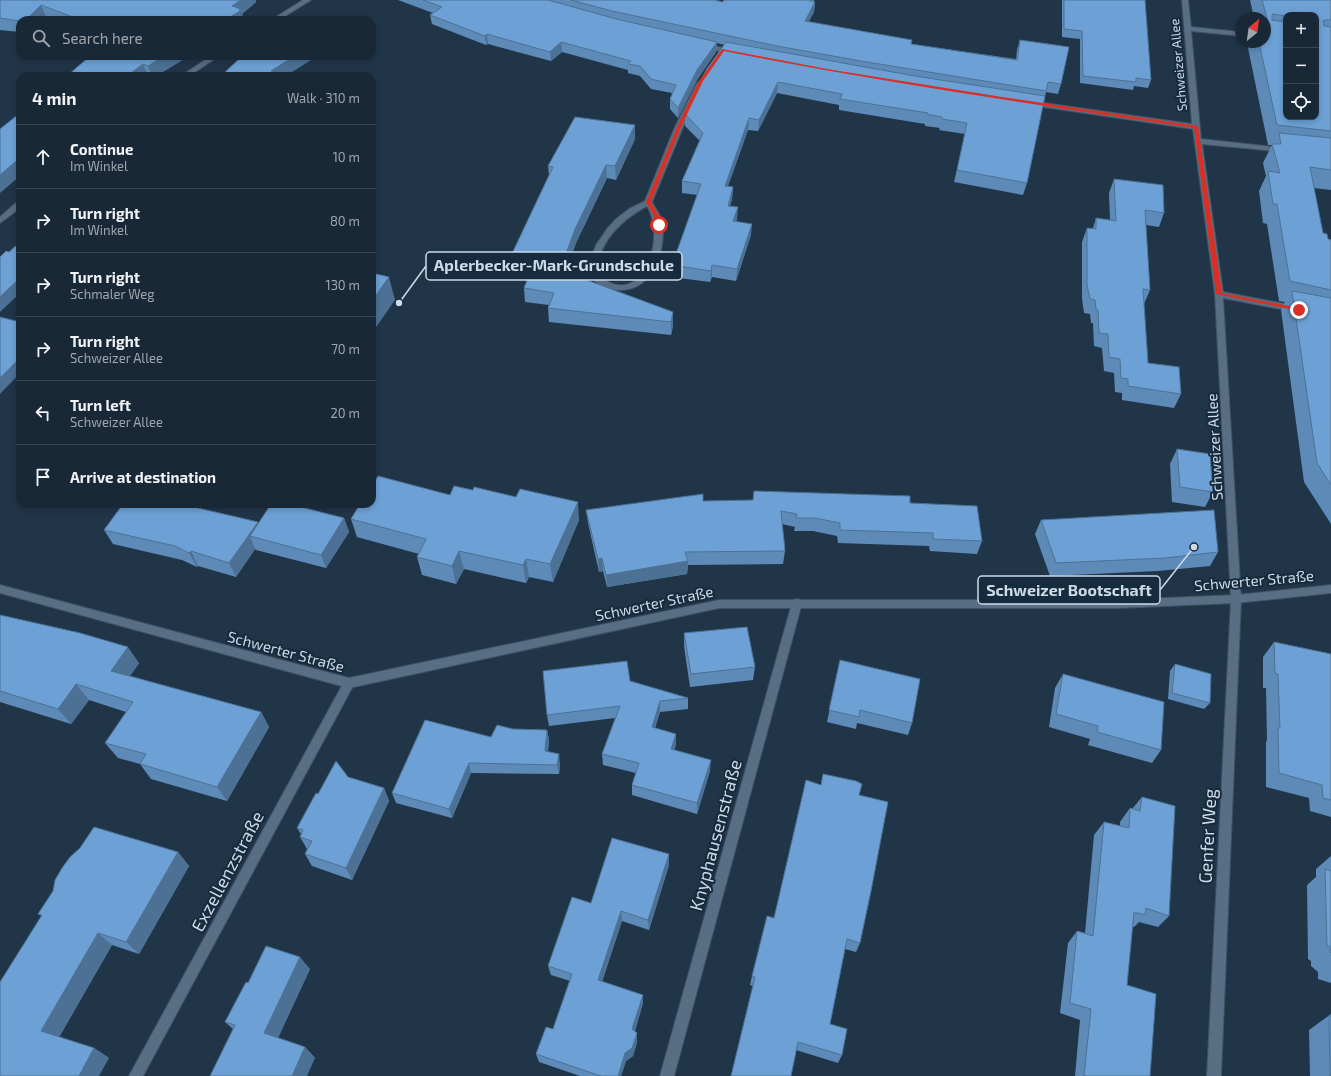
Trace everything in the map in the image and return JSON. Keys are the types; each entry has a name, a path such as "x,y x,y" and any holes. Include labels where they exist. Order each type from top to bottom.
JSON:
{"street":[{"path":"281,16 308,0"},
{"name":"Schweizer Allee","path":"1185,0 1196,127 1219,294 1236,598"},
{"path":"1188,29 1235,33"},
{"path":"692,44 721,53 745,55"},
{"path":"190,72 210,60"},
{"path":"648,202 659,225 657,246 653,263 644,278 633,286 617,287 601,283 593,275 593,265 600,245 619,221 632,211 648,202 679,127 705,75"},
{"path":"1024,102 1196,127"},
{"path":"1198,141 1292,151"},
{"path":"0,221 16,207"},
{"path":"1219,294 1305,310"},
{"name":"Schwerter Straße","path":"0,589 349,683 719,604 1118,604 1236,598 1331,589"},
{"name":"Genfer Weg","path":"1214,1076 1236,598"},
{"name":"Knyphausenstraße","path":"667,1076 797,603"},
{"name":"Exzellenzstraße","path":"136,1076 349,683"}],"building":[{"path":"0,0 241,0 232,6 241,9 232,16 70,16 41,5 30,16 16,16 16,20 0,18"},
{"path":"423,0 548,0 616,19 717,42 697,70 678,108 670,99 676,85 651,79 640,66 628,64 631,61 561,42 550,52 487,34 485,36 430,15 442,7"},
{"path":"571,0 714,0 723,2 724,0 811,0 810,1 815,2 805,21 912,40 911,44 1017,60 1020,40 1069,47 1061,84 1048,82 1046,91 777,46 612,11"},
{"path":"1064,0 1145,0 1151,80 1136,78 1136,82 1083,76 1082,31 1064,29"},
{"path":"1262,0 1331,0 1331,20 1323,21 1324,26 1331,27 1331,131 1277,125 1260,48 1271,48 1271,12 1265,12"},
{"path":"726,42 915,76 1045,96 1027,183 957,170 967,123 942,119 942,117 927,114 928,113 840,99 842,94 778,82 759,120 749,118 725,186 733,187 728,206 738,207 733,221 752,224 737,269 712,265 711,271 672,265 701,184 682,181 703,133 685,114 706,70"},
{"path":"85,60 158,60 148,66 143,64 132,72 72,72"},
{"path":"238,60 289,60 271,71 277,72 225,72"},
{"path":"16,116 16,161 0,175 0,129"},
{"path":"575,117 635,125 615,166 606,165 575,229 560,270 673,312 671,322 548,308 554,293 524,288 534,263 509,260 553,167 548,166"},
{"path":"1279,133 1331,138 1331,170 1310,167 1323,233 1327,234 1328,239 1331,240 1331,290 1290,281 1277,204 1273,204 1268,171 1280,173 1272,144 1281,144"},
{"path":"1114,179 1163,185 1164,213 1145,210 1150,290 1143,289 1148,363 1179,367 1181,394 1128,386 1128,379 1121,378 1120,359 1109,357 1108,334 1099,333 1098,310 1096,309 1095,300 1090,299 1087,285 1087,228 1096,229 1096,218 1116,221"},
{"path":"16,246 16,282 0,297 0,257 6,251 9,252"},
{"path":"376,274 389,277 376,295"},
{"path":"1292,291 1331,298 1331,485 1317,463"},
{"path":"0,317 16,321 16,362 0,378"},
{"path":"1177,449 1210,454 1213,492 1180,487"},
{"path":"378,476 450,495 454,486 473,490 474,487 516,497 520,489 578,502 550,564 526,559 523,565 459,551 452,566 417,557 426,539 351,519 358,508 376,508 376,479"},
{"path":"754,491 910,496 910,503 977,506 982,541 933,539 933,533 840,530 840,523 815,518 796,518 797,514 781,511 785,551 685,552 688,561 606,575 602,558 598,559 586,510 703,494 703,501 753,500"},
{"path":"120,508 198,508 258,522 229,563 191,551 189,553 175,546 104,530"},
{"path":"268,508 305,508 344,518 321,555 250,536"},
{"path":"1214,510 1218,552 1165,558 1056,563 1041,520"},
{"path":"0,615 80,633 128,647 111,671 261,712 217,787 140,764 146,754 105,743 133,702 76,684 58,709 0,691"},
{"path":"747,627 755,667 691,674 684,633"},
{"path":"1274,642 1331,654 1331,800 1323,798 1322,785 1279,773 1278,728 1280,728 1278,674 1275,673"},
{"path":"840,660 920,679 912,723 860,710 859,717 829,710"},
{"path":"627,661 630,681 688,698 660,701 652,727 676,734 671,749 711,760 697,803 632,785 639,763 602,754 620,706 547,715 543,671"},
{"path":"1175,664 1211,674 1210,703 1172,693"},
{"path":"1063,674 1164,702 1161,750 1097,732 1098,726 1056,714"},
{"path":"425,720 491,737 497,725 513,729 547,730 545,751 559,754 557,765 469,763 449,809 392,793"},
{"path":"336,761 348,777 384,788 346,868 305,854 312,841 300,837 303,830 297,828"},
{"path":"823,774 856,781 862,784 859,795 888,802 860,943 847,939 830,1024 847,1029 842,1055 798,1042 791,1076 731,1076 755,977 752,976 767,916 774,918 806,780 821,785"},
{"path":"1142,797 1175,806 1169,916 1146,908 1145,915 1134,912 1127,985 1156,994 1150,1076 1084,1076 1091,1009 1070,1003 1077,931 1093,936 1104,822 1129,828 1130,808 1140,811"},
{"path":"94,827 178,852 126,942 98,933 41,1031 94,1048 79,1076 0,1076 0,982 42,915 38,914 53,891 55,880 62,868 70,857 80,848"},
{"path":"612,838 669,854 648,920 621,911 598,980 643,995 632,1029 637,1033 632,1048 625,1053 618,1076 601,1076 536,1054 546,1027 553,1029 572,974 548,966 572,897 591,903"},
{"path":"1325,869 1331,871 1331,953 1330,947 1327,945"},
{"path":"266,946 300,957 264,1033 305,1047 292,1076 210,1076 235,1025 225,1022 246,982 248,983"},
{"path":"1331,1016 1331,1076 1330,1076 1329,1017"}],"place":[{"name":"Aplerbecker-Mark-Grundschule","path":"399,303"},
{"name":"Schweizer Bootschaft","path":"1194,547"}],"route":[{"path":"659,225 648,202 679,127 701,81 723,50 827,70 1090,112 1196,127 1219,294 1299,310"}]}
